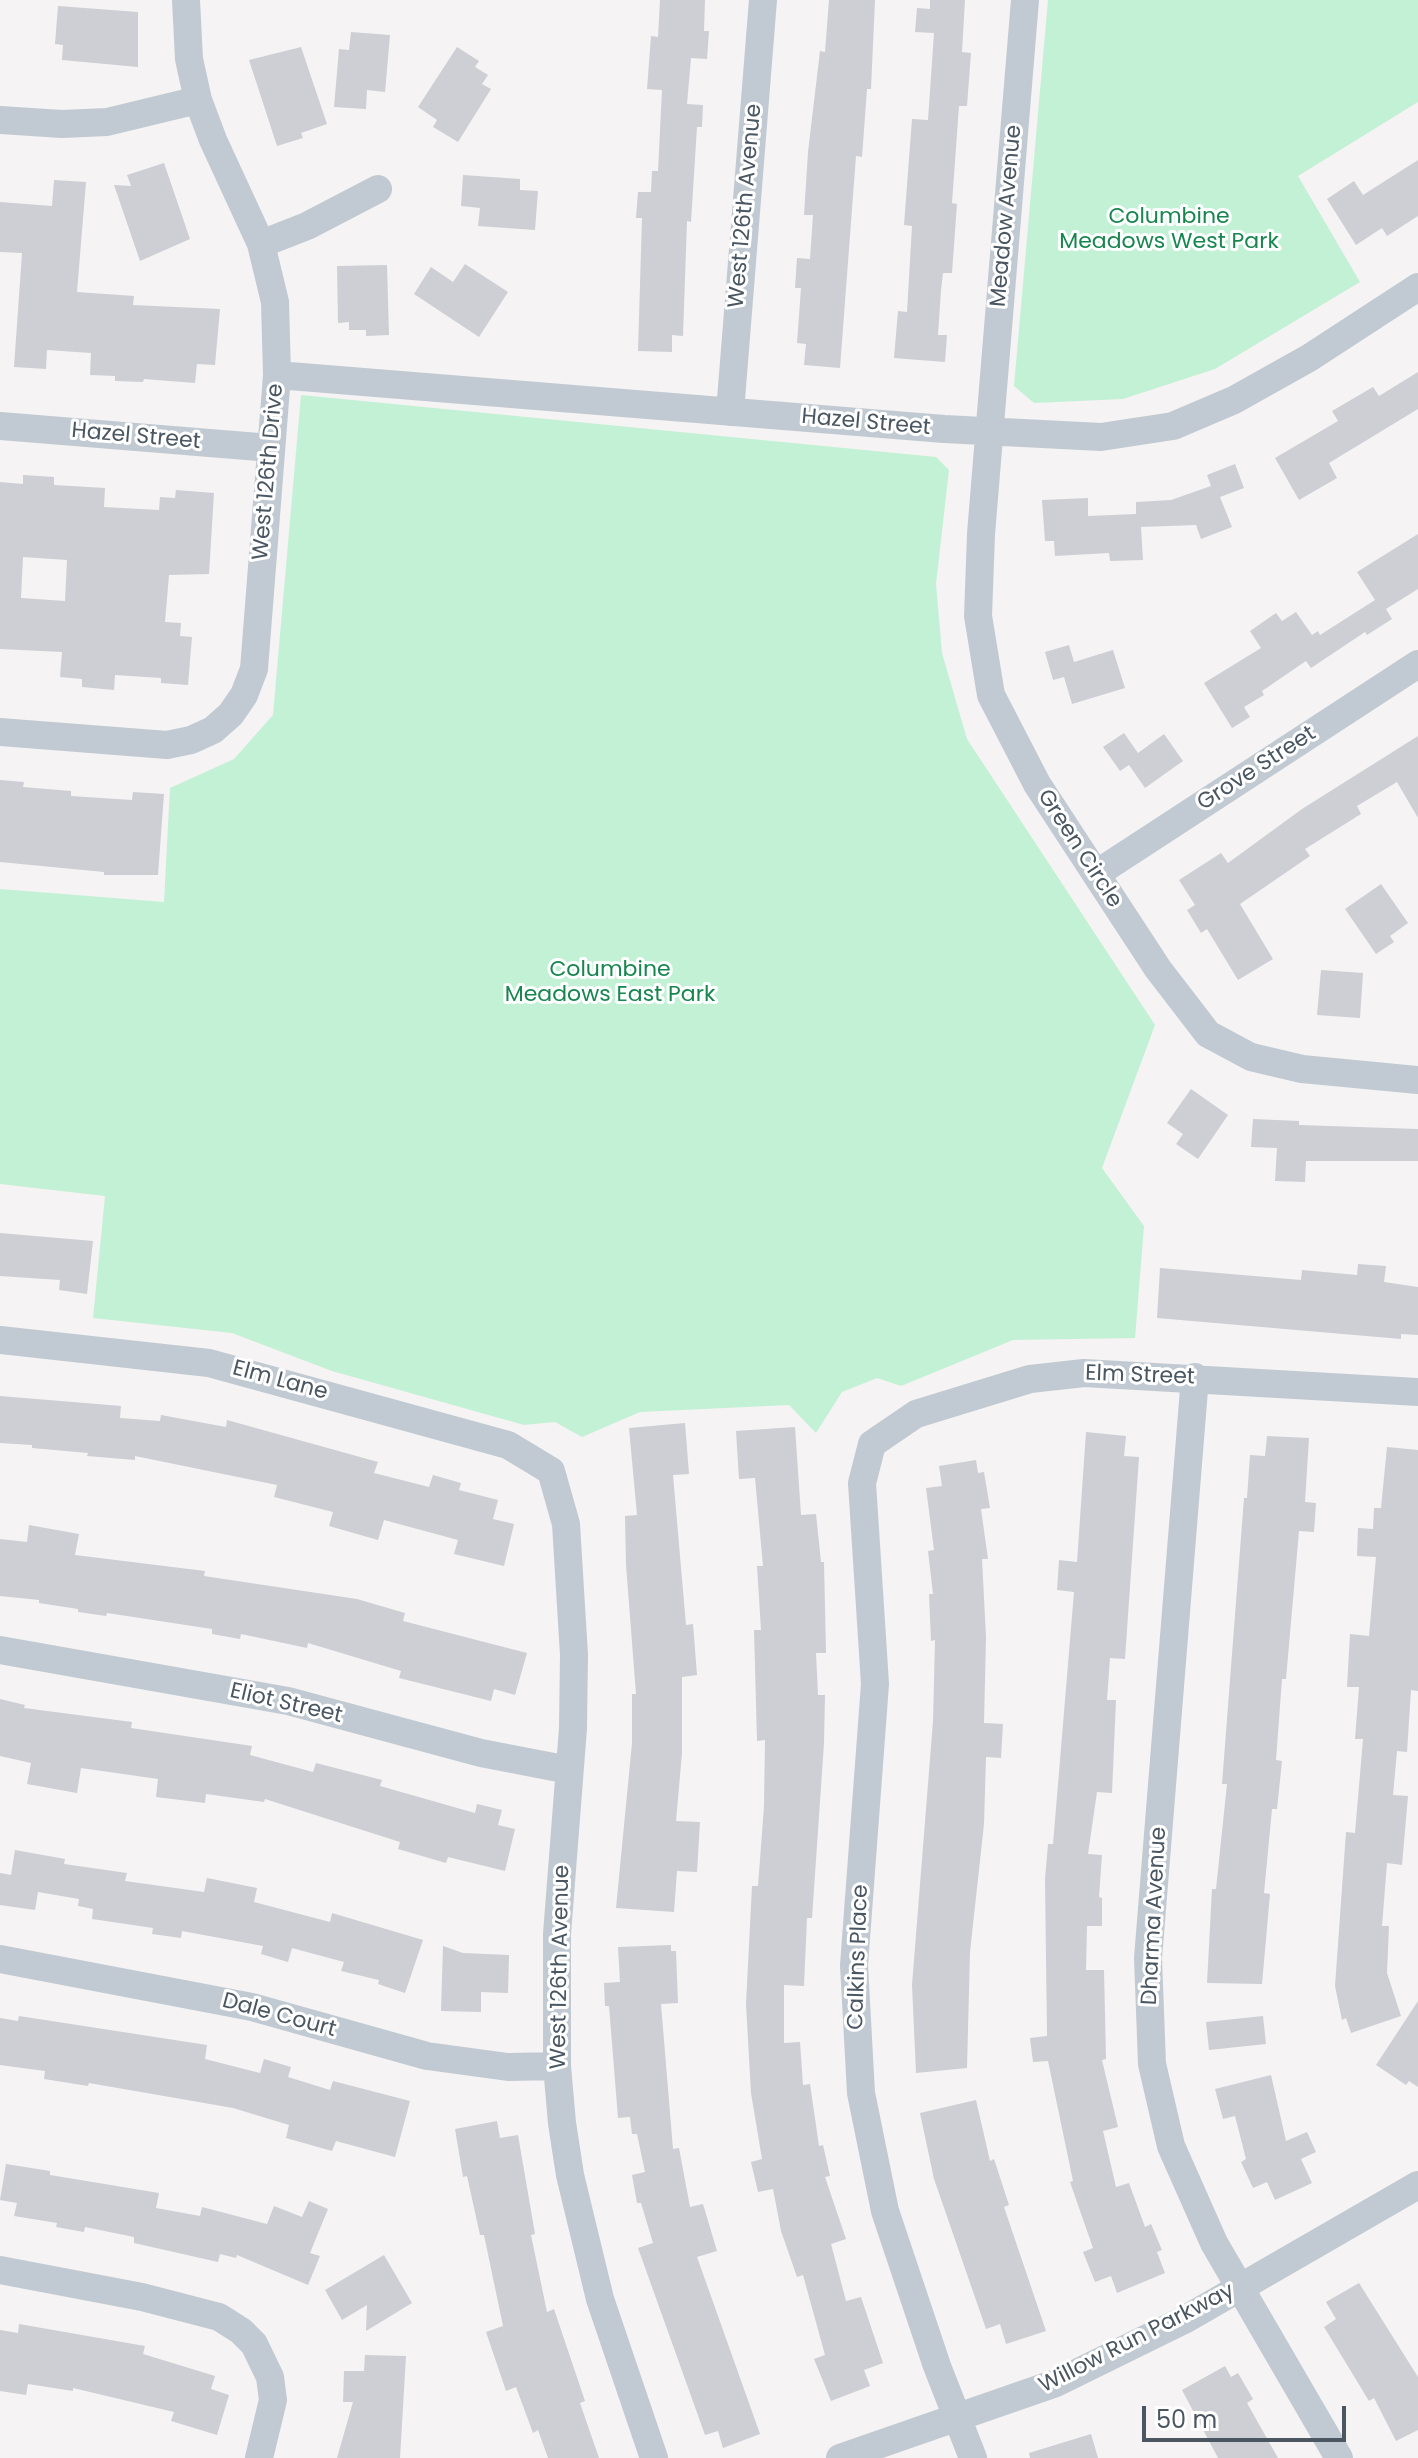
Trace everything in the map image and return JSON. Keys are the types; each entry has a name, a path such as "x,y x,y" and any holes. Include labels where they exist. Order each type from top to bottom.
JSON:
{"street":[{"name":"West 126th Drive","path":"0,732 167,745 191,740 213,730 231,714 244,695 254,669 277,375 275,302 261,244 198,100 189,59 186,0"},
{"name":"West 126th Avenue","path":"730,412 763,0"},
{"name":"Meadow Avenue","path":"989,431 1025,0"},
{"path":"0,120 62,124 107,122 198,100"},
{"path":"261,244 307,226 378,189"},
{"name":"Hazel Street","path":"277,375 730,412 1101,437 1173,426 1234,400 1418,287"},
{"name":"Hazel Street","path":"0,426 271,448"},
{"name":"Green Circle","path":"989,431 978,616 991,695 1037,784 1096,874 1197,1022 1236,1052 1302,1069 1418,1080"},
{"name":"Grove Street","path":"1096,874 1418,664"},
{"name":"Elm Lane","path":"0,1340 209,1363 508,1445 548,1468"},
{"name":"Elm Street","path":"865,1432 1030,1379 1109,1372 1418,1392"},
{"name":"Dharma Avenue","path":"1195,1377 1148,1958 1152,2064 1171,2146 1214,2243 1339,2458"},
{"name":"Calkins Place","path":"865,1432 866,1459 862,1483 875,1684 854,1965 861,2093 885,2211 973,2458"},
{"name":"West 126th Avenue","path":"548,1468 558,1488 566,1524 574,1655 557,1934 557,2066 570,2175 593,2272 654,2458"},
{"name":"Eliot Street","path":"0,1650 288,1701 481,1753 569,1770"},
{"name":"Dale Court","path":"0,1959 252,2007 427,2056 508,2067 557,2066"},
{"name":"Willow Run Parkway","path":"840,2458 1056,2383 1184,2320 1418,2185"},
{"path":"0,2270 129,2294 219,2317 249,2339 270,2377 273,2400 259,2458"}],"green space":[{"name":"Columbine Meadows West Park","path":"1048,0 1418,0 1418,102 1298,176 1360,282 1215,369 1123,399 1034,403 1014,386"},
{"name":"Columbine Meadows East Park","path":"301,395 936,457 949,470 936,584 942,653 967,739 1155,1025 1102,1168 1144,1226 1135,1338 1013,1340 901,1386 877,1378 842,1392 816,1433 789,1405 640,1412 582,1437 555,1422 524,1425 332,1371 232,1333 93,1318 105,1196 0,1184 0,889 164,902 170,788 234,759 273,715"}],"building":[{"path":"660,0 705,0 704,31 709,31 707,59 691,58 687,104 703,105 702,127 697,127 691,222 687,221 683,336 672,335 672,352 638,351 642,218 636,218 638,192 651,192 652,171 658,171 662,90 647,89 651,36 658,37"},
{"path":"829,0 875,0 871,89 867,89 862,157 856,156 840,368 804,365 806,344 797,343 801,288 795,288 797,258 810,259 813,215 804,215 808,152 820,51 825,52"},
{"path":"930,0 965,0 962,52 971,53 967,106 959,106 952,203 957,204 952,273 943,273 941,290 938,335 947,335 945,362 894,358 898,311 907,312 912,226 904,225 912,119 928,120 934,33 915,32 917,8 930,9"},
{"path":"58,6 138,12 138,67 62,60 63,45 55,44"},
{"path":"351,32 390,35 385,92 367,90 366,109 334,107 339,49 349,50"},
{"path":"301,47 327,124 301,133 303,138 277,146 249,60"},
{"path":"457,47 479,61 475,67 488,75 482,84 491,89 458,142 433,127 437,120 418,107"},
{"path":"1418,160 1418,216 1387,236 1382,228 1356,245 1327,199 1354,181 1363,195"},
{"path":"164,163 190,239 140,261 114,185 131,186 127,175"},
{"path":"463,175 520,179 520,190 538,191 535,230 478,226 480,208 461,206"},
{"path":"54,180 86,182 77,292 134,296 133,305 220,309 215,365 197,364 195,383 144,379 143,382 115,381 115,376 90,375 91,353 47,350 46,369 14,367 22,253 0,252 0,202 52,206"},
{"path":"465,264 508,292 479,337 414,294 431,267 453,282"},
{"path":"387,265 389,335 366,336 366,330 349,330 349,322 338,323 337,266"},
{"path":"1418,372 1418,409 1329,463 1337,478 1299,500 1275,458 1338,421 1332,411 1373,387 1379,396"},
{"path":"1235,464 1244,488 1220,497 1232,527 1201,539 1196,525 1141,527 1143,560 1110,561 1109,553 1055,556 1054,541 1045,541 1042,500 1088,498 1088,516 1136,514 1136,502 1171,500 1211,486 1207,475"},
{"path":"23,475 54,477 54,485 105,488 104,507 159,510 160,497 175,498 176,490 214,493 209,574 169,575 165,622 181,623 180,636 192,637 188,685 161,683 161,678 115,675 114,690 82,687 82,679 60,677 62,652 0,649 0,482 23,484","holes":["23,557 67,560 65,601 21,598"]},
{"path":"1418,534 1418,589 1386,609 1392,619 1367,635 1365,632 1311,668 1306,661 1244,707 1250,717 1232,728 1204,683 1261,648 1250,631 1276,613 1282,621 1296,612 1312,635 1318,631 1320,635 1375,600 1357,572"},
{"path":"1069,645 1074,662 1113,650 1125,688 1072,704 1064,677 1053,680 1045,652"},
{"path":"1124,733 1138,753 1164,734 1183,761 1145,788 1129,765 1120,771 1103,747"},
{"path":"1418,736 1418,818 1397,782 1357,806 1361,814 1305,849 1310,856 1240,904 1273,959 1238,980 1207,929 1201,933 1187,910 1195,905 1179,880 1221,853 1228,863 1302,809"},
{"path":"0,780 24,782 23,787 71,791 71,796 132,800 133,792 164,794 158,875 104,875 104,872 0,862"},
{"path":"1381,884 1408,923 1390,936 1394,942 1376,954 1345,909"},
{"path":"1321,970 1363,973 1360,1018 1317,1015"},
{"path":"1191,1089 1228,1115 1198,1159 1176,1144 1183,1134 1167,1123"},
{"path":"1253,1119 1299,1121 1299,1125 1418,1129 1418,1161 1306,1161 1305,1182 1275,1181 1277,1148 1251,1147"},
{"path":"0,1233 93,1241 87,1294 59,1290 60,1280 0,1276"},
{"path":"1358,1264 1386,1266 1384,1282 1418,1287 1418,1335 1401,1334 1401,1339 1157,1318 1160,1268 1301,1280 1302,1270 1357,1275"},
{"path":"0,1396 121,1406 120,1418 160,1421 161,1415 226,1427 227,1420 378,1462 374,1473 429,1487 433,1475 461,1483 459,1490 498,1500 493,1519 514,1524 504,1566 454,1554 458,1540 384,1520 378,1540 329,1526 333,1512 274,1497 277,1485 135,1456 135,1460 87,1456 88,1453 0,1443"},
{"path":"685,1423 689,1474 673,1475 686,1625 693,1624 697,1675 682,1677 682,1753 676,1821 700,1822 697,1872 677,1871 674,1912 616,1908 632,1743 632,1694 636,1694 626,1565 625,1516 637,1515 629,1428"},
{"path":"795,1427 801,1515 816,1514 821,1562 824,1562 826,1653 816,1653 818,1695 825,1695 812,1918 807,1918 804,1986 784,1985 784,2043 800,2042 803,2085 810,2084 819,2146 823,2145 830,2176 825,2177 846,2239 831,2244 846,2301 861,2297 883,2363 864,2370 870,2386 831,2401 814,2359 825,2355 803,2275 797,2277 781,2231 773,2189 758,2192 751,2162 762,2159 751,2093 746,2004 752,1886 758,1886 764,1806 765,1740 757,1741 754,1630 761,1630 757,1566 763,1566 755,1478 739,1479 736,1431"},
{"path":"1086,1432 1126,1436 1124,1456 1139,1457 1125,1659 1110,1658 1107,1700 1116,1700 1112,1793 1097,1792 1088,1854 1102,1855 1099,1897 1102,1898 1102,1926 1087,1926 1086,1970 1104,1970 1106,2059 1102,2060 1118,2127 1103,2131 1116,2187 1129,2183 1145,2227 1151,2224 1162,2250 1157,2252 1165,2273 1117,2293 1111,2276 1095,2282 1083,2252 1093,2248 1070,2182 1073,2181 1048,2061 1033,2062 1030,2038 1047,2036 1045,1879 1048,1844 1053,1844 1074,1592 1057,1590 1059,1560 1077,1562"},
{"path":"1267,1436 1309,1438 1305,1502 1316,1503 1314,1532 1299,1531 1276,1760 1282,1761 1277,1809 1272,1809 1264,1893 1270,1894 1262,1984 1207,1983 1212,1889 1216,1889 1227,1784 1222,1784 1244,1498 1247,1498 1250,1455 1265,1456"},
{"path":"1387,1447 1418,1450 1418,1691 1411,1690 1407,1752 1397,1751 1393,1795 1408,1796 1402,1865 1387,1863 1382,1926 1389,1926 1387,1973 1401,2016 1351,2033 1346,2018 1342,2020 1335,1986 1346,1832 1355,1833 1363,1739 1355,1739 1359,1687 1347,1687 1350,1634 1369,1636 1376,1557 1357,1556 1358,1528 1373,1529 1374,1508 1381,1508"},
{"path":"976,1460 978,1473 984,1472 990,1508 981,1509 988,1559 982,1559 986,1637 984,1723 1003,1724 1001,1758 986,1757 984,1824 970,1952 967,2068 916,2073 912,1985 933,1721 935,1640 931,1641 929,1594 933,1594 928,1551 934,1550 926,1488 942,1486 939,1466"},
{"path":"29,1525 79,1534 75,1555 205,1571 204,1576 357,1599 405,1613 403,1621 527,1653 515,1695 494,1689 491,1701 399,1678 401,1671 308,1643 307,1648 241,1634 240,1639 212,1634 212,1629 107,1613 106,1616 78,1612 78,1609 39,1603 39,1600 0,1596 0,1539 27,1542"},
{"path":"0,1699 25,1705 24,1708 132,1722 131,1728 252,1746 250,1755 313,1772 316,1763 382,1780 380,1786 475,1813 477,1804 502,1810 498,1825 515,1829 505,1871 448,1857 446,1863 398,1849 400,1842 265,1799 264,1802 206,1794 205,1803 156,1797 158,1779 81,1768 77,1793 27,1784 31,1763 0,1756"},
{"path":"15,1850 65,1859 64,1864 127,1873 125,1881 204,1892 207,1878 257,1888 254,1902 330,1922 332,1913 423,1940 405,1993 378,1984 379,1980 341,1971 344,1962 292,1948 288,1962 261,1954 263,1946 182,1931 181,1938 152,1934 153,1928 92,1919 93,1909 78,1906 79,1899 38,1892 35,1910 0,1905 0,1873 11,1875"},
{"path":"671,1945 671,1951 676,1951 678,2003 661,2004 673,2149 679,2148 690,2207 703,2204 717,2251 697,2257 760,2434 723,2448 718,2431 705,2435 638,2248 653,2243 641,2203 637,2203 632,2175 645,2172 637,2134 632,2134 630,2117 618,2118 609,2006 605,2006 604,1983 620,1982 618,1947"},
{"path":"443,1946 463,1953 509,1955 508,1993 481,1992 481,2012 441,2011"},
{"path":"1418,2001 1418,2087 1409,2081 1406,2085 1376,2065"},
{"path":"19,2016 207,2045 205,2059 260,2073 264,2059 291,2067 288,2077 330,2090 333,2081 410,2101 395,2157 336,2141 332,2151 286,2138 289,2125 233,2108 89,2083 88,2086 44,2079 45,2071 0,2065 0,2018 18,2021"},
{"path":"1263,2016 1266,2044 1209,2050 1206,2022"},
{"path":"1271,2075 1286,2141 1307,2132 1316,2152 1301,2159 1312,2183 1275,2200 1267,2182 1253,2188 1241,2162 1246,2159 1235,2116 1223,2119 1215,2089"},
{"path":"976,2100 990,2161 994,2159 1009,2205 1004,2207 1046,2331 1006,2344 1000,2324 986,2329 934,2179 920,2113"},
{"path":"497,2121 500,2138 518,2135 535,2234 531,2235 547,2312 554,2309 585,2401 580,2403 599,2458 548,2458 538,2430 533,2433 516,2387 506,2391 486,2332 503,2326 484,2235 480,2235 467,2176 463,2177 455,2129"},
{"path":"6,2164 50,2171 50,2175 159,2193 156,2208 200,2216 202,2207 267,2224 274,2206 302,2217 309,2201 328,2209 310,2253 320,2256 308,2285 237,2255 236,2258 220,2254 218,2262 134,2243 134,2237 85,2227 84,2232 56,2227 57,2223 14,2216 17,2203 0,2200"},
{"path":"384,2255 412,2303 366,2331 367,2305 342,2320 325,2290"},
{"path":"1359,2283 1418,2377 1418,2430 1396,2441 1374,2398 1369,2401 1324,2327 1336,2319 1326,2302"},
{"path":"19,2324 145,2346 143,2354 215,2376 211,2389 229,2395 217,2435 171,2421 174,2412 73,2388 73,2391 28,2384 26,2395 0,2391 0,2330 18,2333"},
{"path":"365,2355 406,2356 400,2458 337,2458 353,2402 343,2402 344,2371 364,2371"},
{"path":"1225,2366 1231,2377 1238,2373 1253,2399 1247,2403 1278,2458 1218,2458 1182,2390"},
{"path":"1091,2434 1098,2458 1030,2458 1029,2453"}]}
